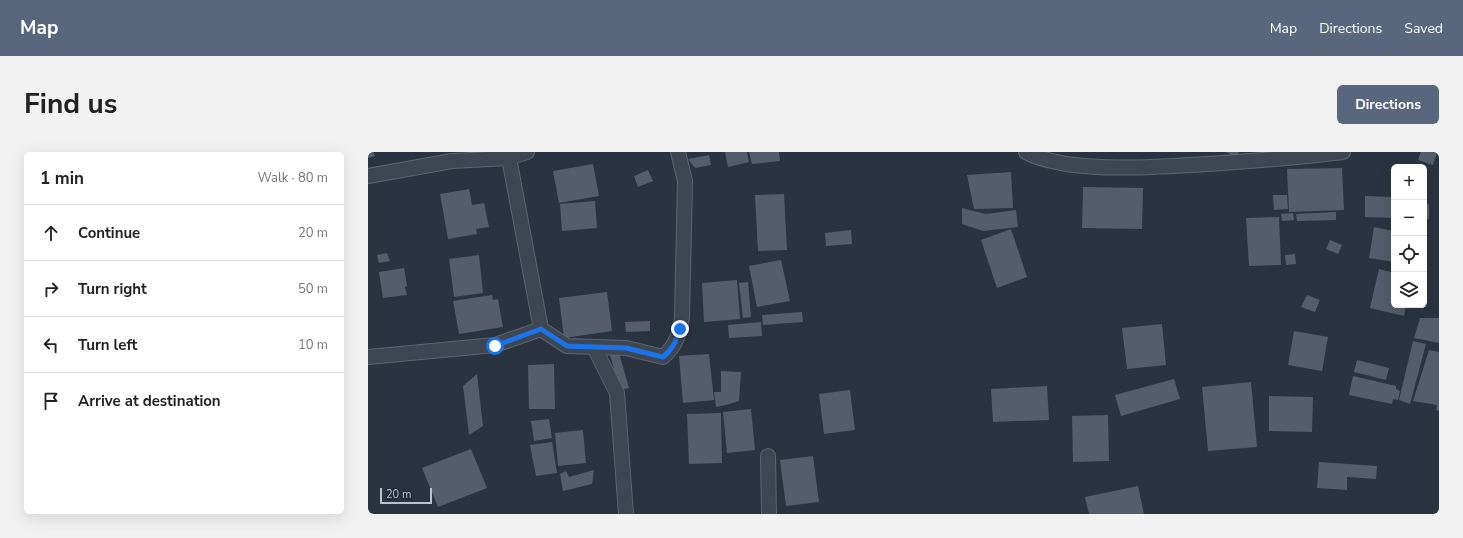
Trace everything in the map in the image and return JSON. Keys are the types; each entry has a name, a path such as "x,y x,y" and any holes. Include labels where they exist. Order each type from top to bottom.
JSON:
{"street":[{"path":"368,176 452,161 509,158 527,152"},
{"path":"509,158 541,329 567,346 626,348 663,357 671,350 676,341 682,317 685,181 678,152"},
{"path":"1026,152 1032,156 1053,162 1084,166 1132,168 1272,160 1343,152"},
{"path":"368,357 495,346 541,329"},
{"path":"594,347 617,393 626,514"},
{"path":"768,456 769,514"}],"building":[{"path":"368,152 373,152 375,156 368,158"},
{"path":"725,152 747,152 749,162 728,167"},
{"path":"749,152 779,152 780,161 752,164"},
{"path":"1226,152 1239,152 1236,157"},
{"path":"1421,152 1437,153 1433,165 1418,160"},
{"path":"709,155 711,165 695,168 688,159"},
{"path":"593,164 599,196 559,203 553,171"},
{"path":"1342,168 1344,210 1289,212 1287,169"},
{"path":"648,170 653,181 638,187 634,176"},
{"path":"1011,172 1013,208 974,209 967,175"},
{"path":"1083,187 1143,188 1142,229 1082,228"},
{"path":"469,189 472,205 484,203 489,227 476,229 477,234 448,239 440,194"},
{"path":"784,194 787,250 758,251 755,195"},
{"path":"1273,195 1287,195 1288,209 1274,210"},
{"path":"1365,196 1391,197 1391,218 1365,217"},
{"path":"595,201 597,228 562,231 560,204"},
{"path":"1427,204 1429,204 1429,219 1427,219"},
{"path":"962,208 986,214 1016,210 1018,227 983,231 962,224"},
{"path":"1336,212 1336,220 1297,221 1296,214"},
{"path":"1293,213 1294,220 1282,221 1281,214"},
{"path":"1279,217 1281,265 1249,266 1246,218"},
{"path":"1374,227 1391,230 1391,262 1369,258"},
{"path":"1011,229 1027,277 997,288 981,240"},
{"path":"851,230 852,244 826,246 825,233"},
{"path":"1330,240 1342,245 1338,254 1326,249"},
{"path":"387,253 390,261 379,263 377,255"},
{"path":"1295,254 1296,264 1286,265 1285,255"},
{"path":"479,255 483,293 454,297 449,259"},
{"path":"781,260 790,301 757,307 749,266"},
{"path":"404,268 407,295 383,298 379,272"},
{"path":"1379,269 1391,272 1391,308 1405,308 1404,316 1370,308"},
{"path":"737,280 740,319 704,322 702,283"},
{"path":"748,282 751,317 743,318 739,283"},
{"path":"607,292 612,331 564,338 559,298"},
{"path":"492,295 493,300 498,299 503,327 459,334 453,301"},
{"path":"1307,295 1320,300 1315,312 1301,307"},
{"path":"802,312 803,322 763,325 762,315"},
{"path":"1420,318 1439,318 1439,343 1414,338"},
{"path":"650,321 650,331 626,332 625,322"},
{"path":"761,322 762,336 729,338 728,325"},
{"path":"1162,324 1166,365 1127,369 1122,328"},
{"path":"1294,331 1328,337 1322,371 1288,365"},
{"path":"1413,341 1426,344 1410,404 1399,400"},
{"path":"1429,350 1439,352 1439,411 1436,410 1437,405 1413,401"},
{"path":"619,353 629,388 620,390 610,355"},
{"path":"709,354 714,400 683,403 679,356"},
{"path":"1357,360 1389,368 1386,380 1354,372"},
{"path":"554,364 555,409 529,409 528,365"},
{"path":"721,371 741,372 739,401 716,407 714,392 721,392"},
{"path":"477,374 483,426 469,435 463,386"},
{"path":"1353,376 1396,386 1396,389 1400,391 1398,400 1393,399 1392,404 1349,395"},
{"path":"1174,379 1180,399 1121,416 1115,395"},
{"path":"1251,382 1257,447 1208,451 1202,387"},
{"path":"1047,386 1049,420 993,422 991,389"},
{"path":"850,390 855,430 824,434 819,394"},
{"path":"1269,396 1313,397 1312,432 1269,431"},
{"path":"751,409 755,450 727,453 723,412"},
{"path":"721,413 722,463 689,464 687,414"},
{"path":"1108,415 1109,461 1073,462 1072,416"},
{"path":"549,419 552,438 534,441 531,421"},
{"path":"583,430 586,463 558,466 555,433"},
{"path":"552,442 557,473 536,476 530,445"},
{"path":"471,449 487,488 438,507 422,468"},
{"path":"813,456 819,502 786,506 780,460"},
{"path":"1319,462 1377,466 1376,479 1347,477 1347,490 1317,488"},
{"path":"594,470 592,484 563,491 560,474 566,471 569,477"},
{"path":"1138,486 1144,514 1089,514 1085,497"}],"route":[{"path":"495,346 541,329 567,346 626,348 663,357 671,350 680,329"}]}
